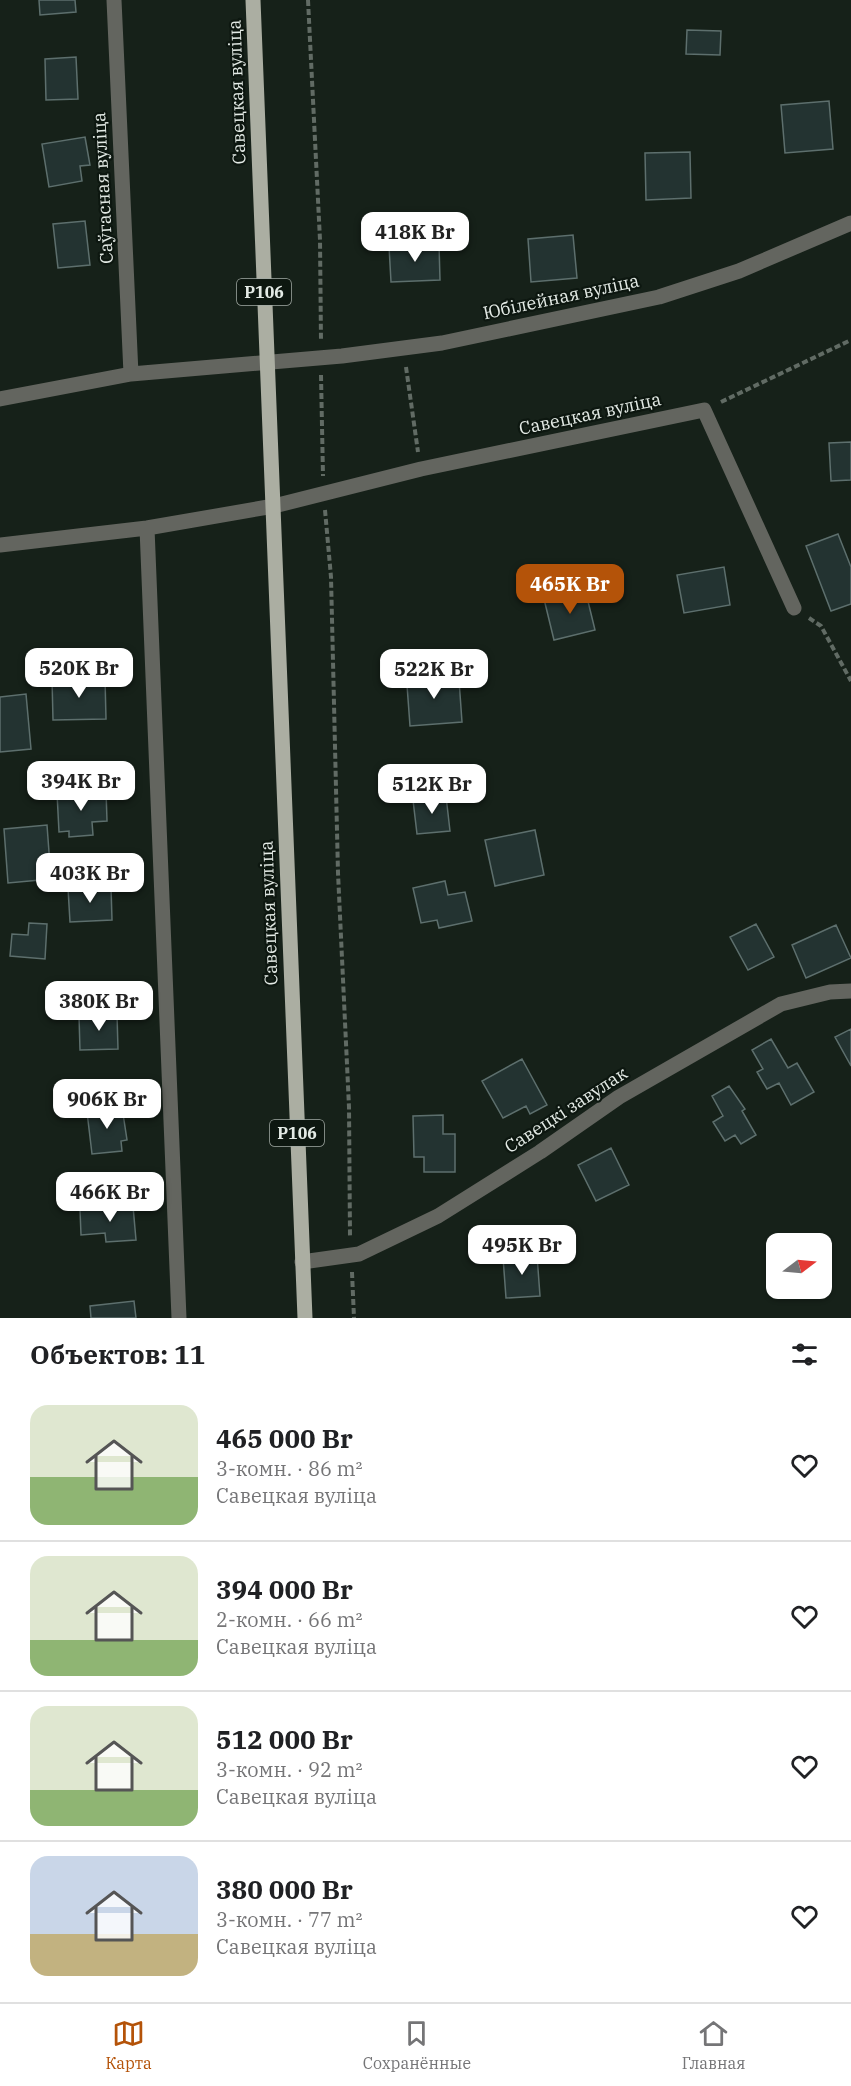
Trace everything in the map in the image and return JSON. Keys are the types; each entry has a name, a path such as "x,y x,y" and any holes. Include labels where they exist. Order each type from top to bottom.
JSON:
{"main road":[{"name":"Савецкая вуліца","path":"253,0 305,1318"}],"street":[{"name":"Саўгасная вуліца","path":"114,0 131,374"},
{"name":"Юбілейная вуліца","path":"0,399 131,374 321,358 442,343 658,297 739,271 851,223"},
{"name":"Савецкая вуліца","path":"274,506 421,469 704,410"},
{"path":"704,410 794,608"},
{"path":"0,545 147,528 274,506"},
{"path":"147,528 179,1318"},
{"name":"Савецкі завулак","path":"302,1262 359,1254 438,1216 540,1152 618,1097 781,1004 830,992 851,991"}],"path":[{"path":"308,0 320,240 324,493 331,577 338,873 349,1107 354,1318"},
{"path":"704,410 851,340"},
{"path":"403,348 421,469"},
{"path":"794,608 821,626 851,681"}],"building":[{"path":"39,0 75,0 76,12 40,15"},
{"path":"687,30 721,31 720,55 686,54"},
{"path":"76,57 78,99 46,100 45,59"},
{"path":"829,101 833,149 785,153 781,105"},
{"path":"85,137 90,165 80,166 82,181 49,187 42,144"},
{"path":"690,152 691,198 646,200 645,153"},
{"path":"85,221 90,265 58,268 53,224"},
{"path":"573,235 577,278 531,282 528,239"},
{"path":"439,244 440,280 391,282 389,246"},
{"path":"851,442 851,480 831,481 829,443"},
{"path":"838,534 851,567 851,604 831,611 806,546"},
{"path":"724,567 730,605 684,613 677,575"},
{"path":"585,589 595,630 554,640 544,599"},
{"path":"445,669 446,681 459,680 462,722 410,726 407,685 420,684 419,671"},
{"path":"105,678 106,719 53,720 52,679"},
{"path":"26,694 31,749 0,752 0,697"},
{"path":"106,790 107,821 92,822 93,835 69,837 69,831 59,832 57,793"},
{"path":"446,796 450,831 417,834 413,800"},
{"path":"47,825 51,879 8,883 4,829"},
{"path":"535,830 544,875 495,886 485,840"},
{"path":"445,881 448,895 465,892 472,921 439,928 437,920 421,923 413,888"},
{"path":"111,887 112,920 70,922 68,888"},
{"path":"29,923 47,924 45,959 10,956 12,934 28,935"},
{"path":"756,924 774,957 748,970 730,937"},
{"path":"836,925 851,958 806,978 792,945"},
{"path":"117,1014 118,1049 80,1050 79,1016"},
{"path":"851,1029 851,1066 835,1037"},
{"path":"771,1039 788,1068 797,1063 814,1092 791,1105 779,1083 767,1089 757,1072 763,1069 752,1050"},
{"path":"522,1059 547,1105 530,1114 526,1106 503,1118 482,1081"},
{"path":"729,1086 745,1109 742,1111 756,1135 741,1144 735,1135 725,1141 713,1122 723,1116 712,1096"},
{"path":"122,1107 127,1140 121,1141 122,1151 92,1154 87,1112"},
{"path":"443,1115 443,1134 455,1134 455,1172 424,1172 424,1157 414,1157 413,1116"},
{"path":"611,1148 629,1185 596,1201 578,1165"},
{"path":"133,1206 136,1240 106,1242 105,1233 81,1235 80,1210"},
{"path":"537,1255 540,1296 506,1298 503,1257"},
{"path":"134,1301 136,1318 91,1318 90,1306"}]}
